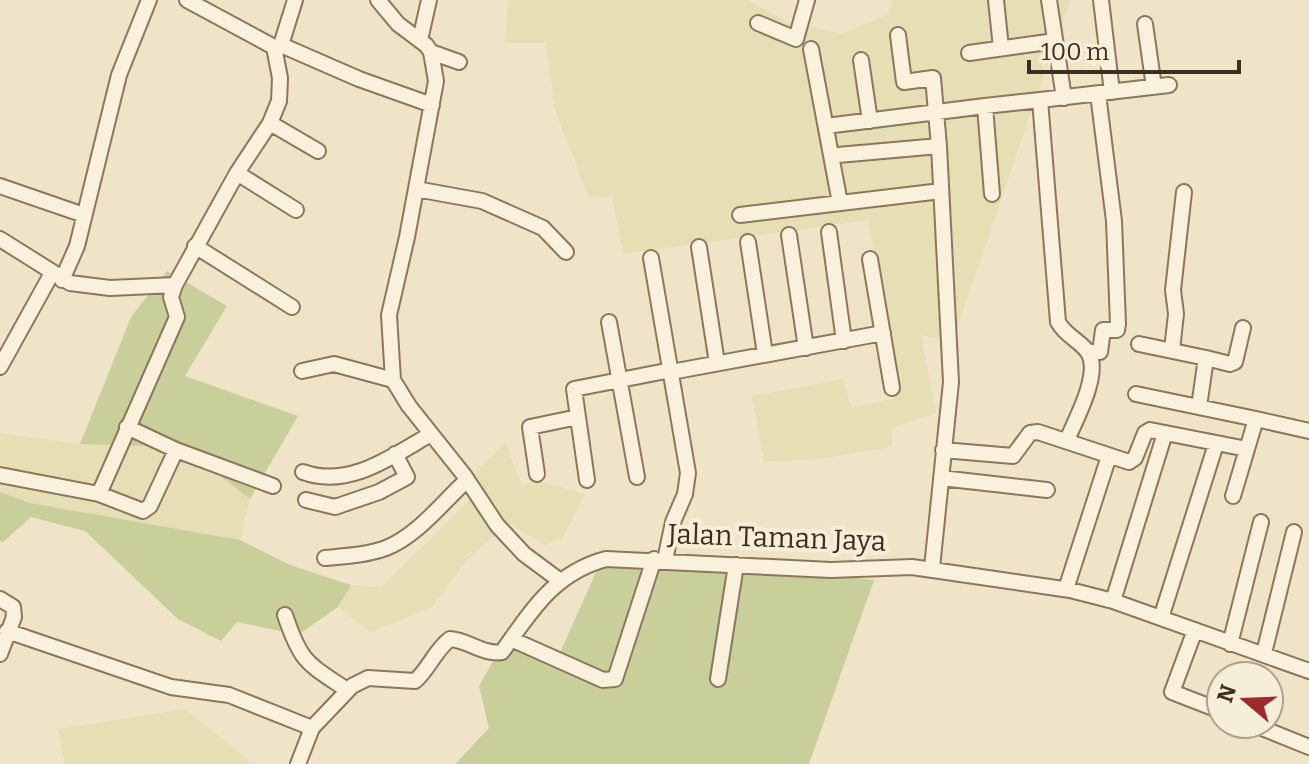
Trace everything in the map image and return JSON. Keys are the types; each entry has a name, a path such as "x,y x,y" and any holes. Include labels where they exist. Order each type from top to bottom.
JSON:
{"street":[{"path":"1,365 77,246 119,75 149,0"},
{"path":"187,0 277,46 432,105"},
{"path":"99,494 177,317 171,297 175,285 237,173 270,123 279,101 277,46 295,0"},
{"path":"378,0 398,24 431,52 459,62"},
{"path":"420,40 429,0"},
{"path":"758,23 795,39 807,0"},
{"path":"996,0 1001,48"},
{"path":"1049,0 1064,98"},
{"path":"1088,352 1100,352 1103,330 1117,330 1118,324 1101,0"},
{"path":"826,126 1162,86 1145,24"},
{"path":"898,35 904,82 933,78 939,146 951,382 932,568"},
{"path":"969,53 1055,41"},
{"path":"811,49 840,203"},
{"path":"431,52 436,81 389,315 393,380 497,525 524,554 559,580"},
{"path":"861,60 870,121"},
{"path":"1040,100 1058,322 1088,352 1093,374 1067,440"},
{"path":"985,106 992,194"},
{"path":"270,123 318,151"},
{"path":"838,155 939,146"},
{"path":"237,173 296,210"},
{"path":"0,186 84,215"},
{"path":"416,189 482,201 543,228 566,252"},
{"path":"740,215 941,191"},
{"path":"1172,350 1176,314 1173,290 1184,192"},
{"path":"829,232 844,341"},
{"path":"789,235 806,348"},
{"path":"0,239 57,276 110,288 175,285"},
{"path":"748,242 765,354"},
{"path":"195,246 292,307"},
{"path":"699,247 717,363"},
{"path":"298,764 312,728 347,690 368,678 415,681 450,639 493,653 502,652 511,639 603,680 615,679 685,494 688,473 651,258"},
{"path":"870,259 892,388"},
{"path":"609,322 637,477"},
{"path":"1139,344 1230,364 1235,362 1243,328"},
{"path":"587,480 574,389 883,333"},
{"path":"1199,407 1206,358"},
{"path":"302,371 334,364 393,380"},
{"path":"1136,394 1309,431"},
{"path":"537,474 530,427 578,417"},
{"path":"1233,496 1256,419"},
{"path":"127,427 176,450 273,486"},
{"path":"943,450 1013,456 1030,433 1038,432 1129,462 1135,458 1145,433 1150,430 1247,449"},
{"path":"1113,601 1165,433"},
{"path":"303,472 312,476 339,477 371,468 431,434"},
{"path":"1161,618 1216,444"},
{"path":"0,475 99,494 138,510 148,509 176,450"},
{"path":"306,500 335,507 407,477 395,454"},
{"path":"1066,589 1109,456"},
{"path":"941,478 1047,490"},
{"path":"325,558 359,555 389,547 415,529 467,480"},
{"path":"1230,644 1261,522"},
{"path":"1264,653 1294,532"},
{"name":"Jalan Taman Jaya","path":"511,639 531,610 559,580 584,565 606,559 831,570 932,568 1066,589 1113,601 1309,670"},
{"path":"718,679 736,565"},
{"path":"0,599 13,607 14,617 0,654"},
{"path":"285,615 295,647 306,662 347,690"},
{"path":"1195,630 1172,692 1205,705"},
{"path":"7,631 171,687 229,695 312,728"},
{"path":"1285,737 1309,747"}],"shaded area":[{"path":"508,0 748,0 787,22 842,34 888,14 893,0 1070,0 952,342 921,335 936,413 892,428 892,447 819,459 764,462 752,396 843,379 851,408 896,398 869,220 623,254 612,196 589,198 555,110 546,43 505,43"},
{"path":"0,433 80,444 183,447 250,499 240,540 30,503 0,492"},
{"path":"505,442 522,485 539,481 585,494 563,537 545,545 508,523 466,561 432,607 371,632 338,607 351,585 381,587 483,487 475,474"},
{"path":"186,709 253,764 65,764 58,729"}],"green space":[{"path":"167,271 227,306 185,376 298,416 250,499 183,447 80,444 131,317"},
{"path":"0,492 30,503 240,540 290,565 351,585 338,607 298,635 237,622 221,641 178,619 85,531 31,517 3,542 0,541"},
{"path":"606,550 874,580 809,764 455,764 489,728 479,686 503,644 558,657"}]}
